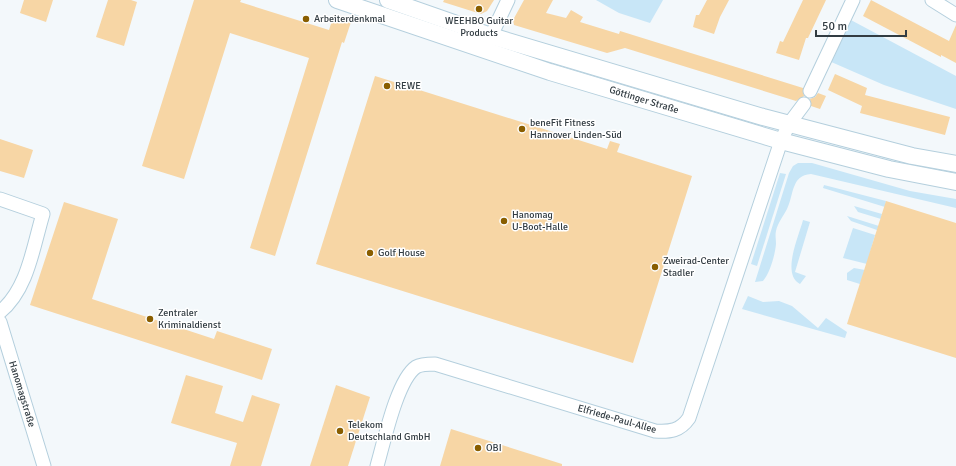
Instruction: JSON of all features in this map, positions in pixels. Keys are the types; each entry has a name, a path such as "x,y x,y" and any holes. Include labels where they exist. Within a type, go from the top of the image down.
{"main road":[{"name":"Göttinger Straße","path":"337,0 550,72 781,141 889,169 956,182"},
{"name":"Göttinger Straße","path":"388,0 491,36 789,124 912,156 956,164"}],"street":[{"path":"491,36 508,0"},
{"path":"810,90 853,0"},
{"path":"932,0 956,15"},
{"name":"Elfriede-Paul-Allee","path":"377,466 406,376 418,366 434,364 655,431 668,432 679,429 689,418 781,141 789,124 804,104"},
{"path":"0,199 43,214 23,282 10,304 0,312"},
{"name":"Hanomagstraße","path":"0,322 44,466"}],"shaded area":[{"path":"596,0 663,0 650,23 619,13"},
{"path":"849,19 956,76 956,109 884,85 829,61"},
{"path":"798,163 812,163 910,191 956,199 956,208 811,174 805,175 796,182 787,209 779,222 776,233 775,253 768,273 763,281 755,282 789,173 793,166"},
{"path":"780,173 786,174 757,266 751,264"},
{"path":"824,185 886,201 885,207 823,188"},
{"path":"854,206 882,214 881,219 858,212"},
{"path":"847,216 879,226 877,230 851,221"},
{"path":"803,220 810,222 795,272 806,276 800,284 795,279 792,272 792,264 795,245"},
{"path":"853,228 875,235 867,264 843,258"},
{"path":"854,268 865,270 860,284 847,280 847,273"},
{"path":"748,296 763,302 779,301 792,306 818,328 826,318 847,332 845,338 742,309"}],"building":[{"path":"24,0 53,0 46,22 20,13"},
{"path":"108,0 131,0 137,2 124,46 96,37"},
{"path":"194,0 241,0 240,2 329,30 334,14 352,19 344,43 342,42 275,256 250,248 309,58 230,33 184,179 142,166"},
{"path":"444,0 494,0 487,11 481,14 443,2"},
{"path":"524,0 553,0 546,13 566,18 571,10 583,17 580,22 619,34 620,31 803,88 804,96 796,101 625,48 607,53 514,25 513,20"},
{"path":"707,0 729,0 720,17 714,34 693,27 696,15 699,15"},
{"path":"803,0 826,0 808,38 806,38 799,60 776,53 780,41 783,42"},
{"path":"871,0 949,41 956,25 956,63 941,55 941,57 863,16"},
{"path":"835,74 867,88 865,95 950,117 945,135 860,113 862,106 828,90"},
{"name":"Hanomag U-Boot-Halle","path":"375,76 607,149 610,141 620,144 617,152 692,176 633,363 316,264"},
{"path":"818,93 826,96 820,109 811,106 810,99 815,97"},
{"path":"0,139 33,150 24,178 0,171"},
{"path":"886,201 956,223 956,358 847,324"},
{"path":"64,202 118,219 92,299 214,339 217,331 272,349 262,380 30,305"},
{"path":"186,375 223,386 215,413 243,422 252,395 280,404 261,466 230,466 237,443 171,423"},
{"name":"Telekom Deutschland GmbH","path":"336,385 370,397 348,466 310,466"},
{"name":"OBI","path":"451,429 562,464 562,466 440,466"}],"place":[{"name":"WEEHBO Guitar Products","path":"479,9"},
{"name":"Arbeiterdenkmal","path":"306,19"},
{"name":"REWE","path":"387,86"},
{"name":"beneFit Fitness Hannover Linden-Süd","path":"522,129"},
{"name":"Hanomag U-Boot-Halle","path":"504,221"},
{"name":"Golf House","path":"370,253"},
{"name":"Zweirad-Center Stadler","path":"655,267"},
{"name":"Zentraler Kriminaldienst","path":"150,319"},
{"name":"Telekom Deutschland GmbH","path":"340,431"},
{"name":"OBI","path":"478,448"}]}
